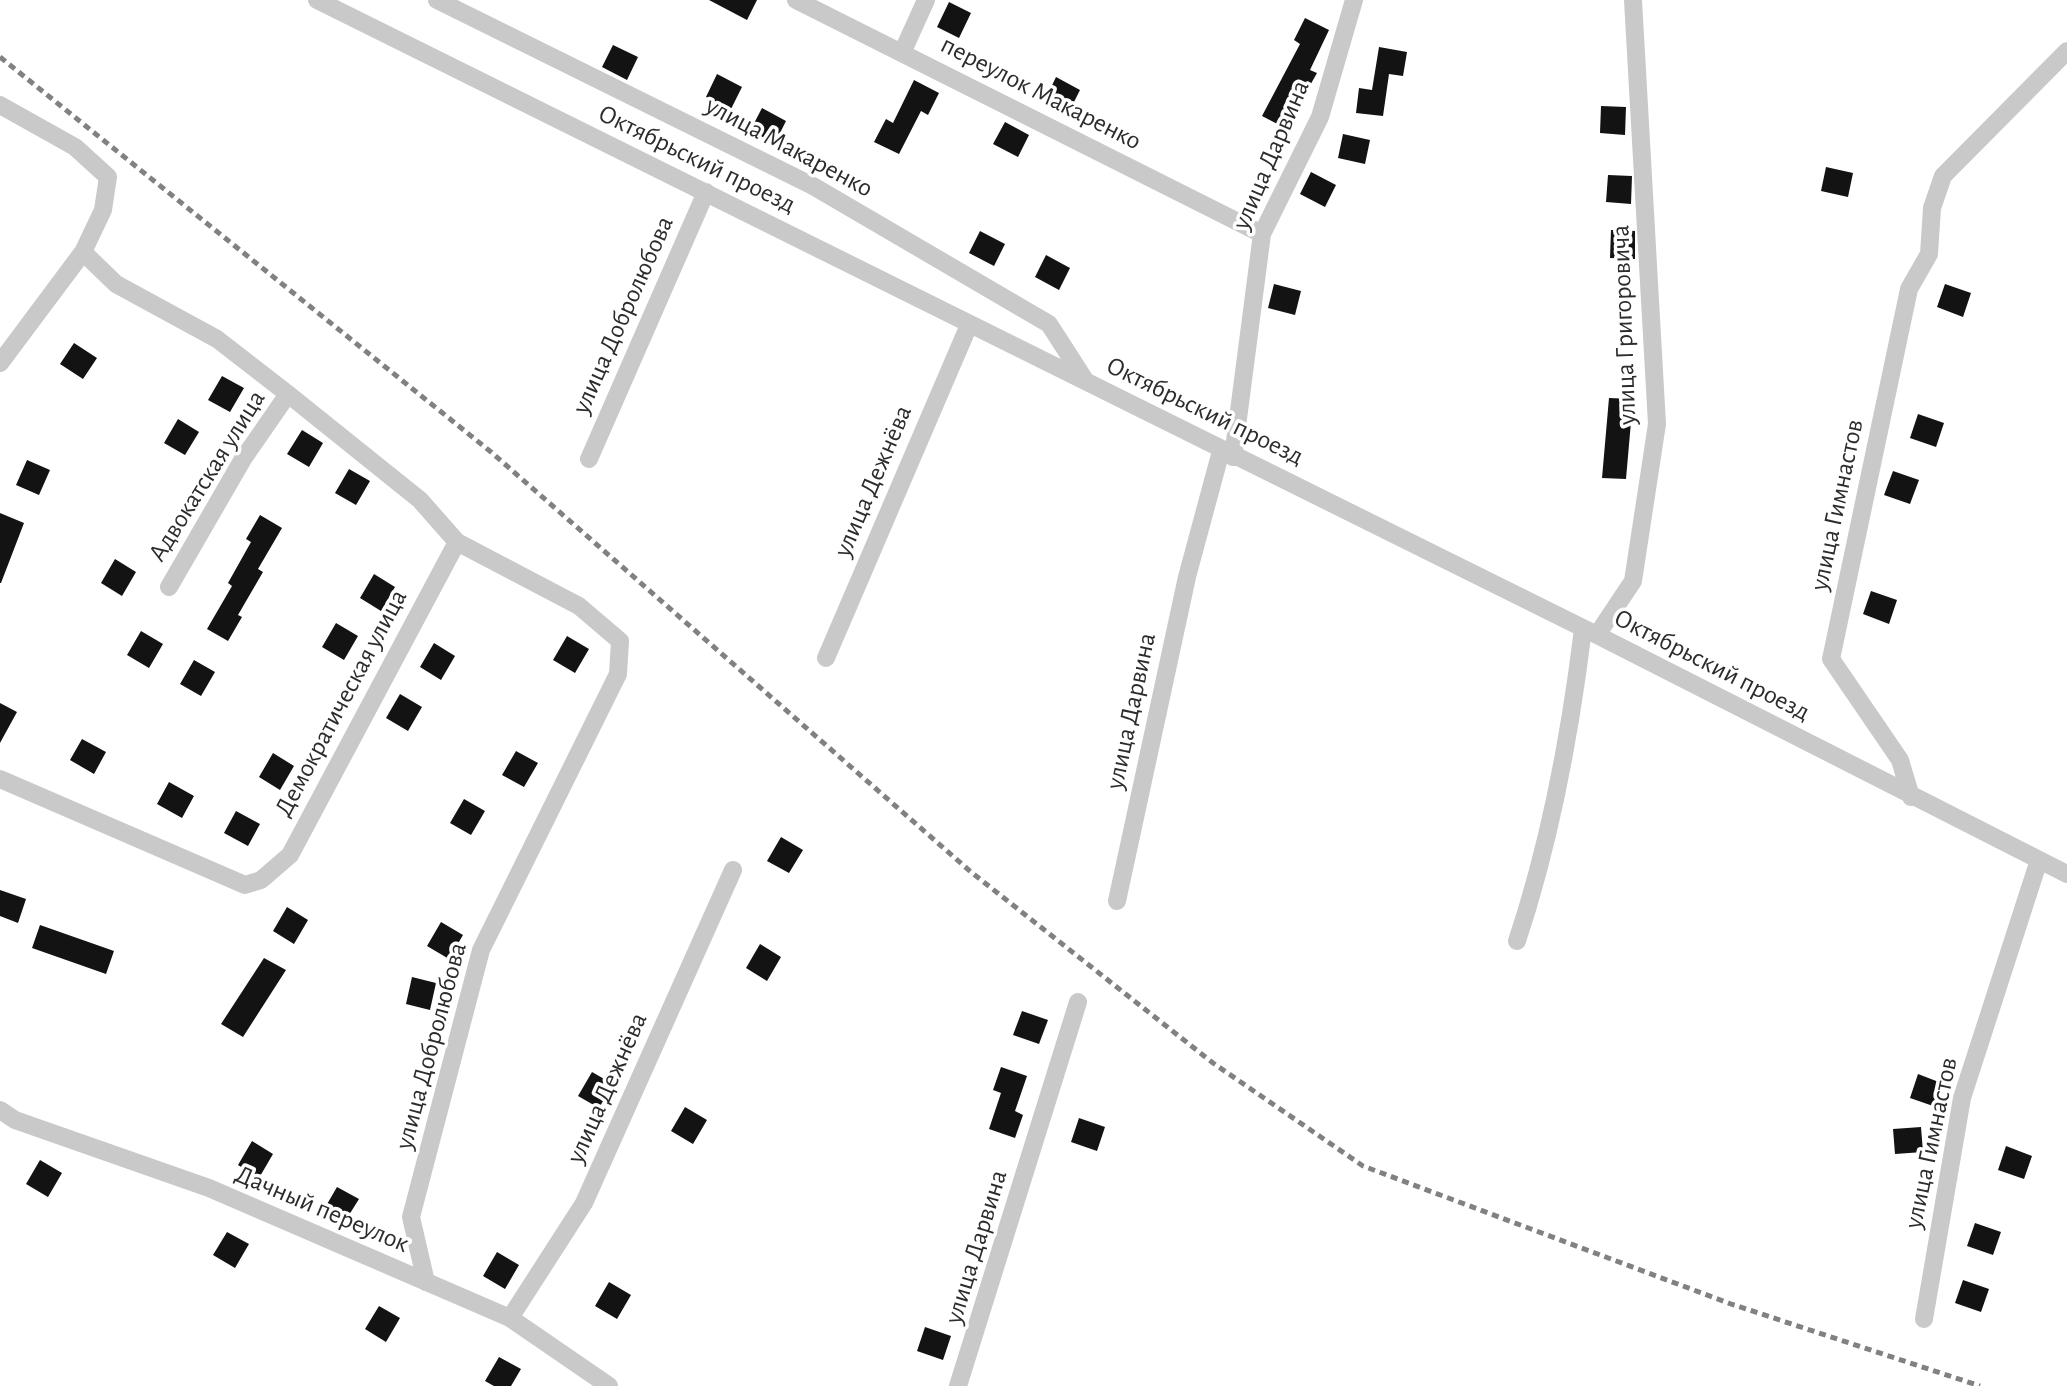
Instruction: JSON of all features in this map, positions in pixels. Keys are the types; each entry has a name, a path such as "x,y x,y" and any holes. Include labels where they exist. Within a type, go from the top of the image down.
{"street":[{"name":"Октябрьский проезд","path":"317,0 1590,632 2067,874"},
{"name":"улица Макаренко","path":"437,0 813,186 1049,324 1086,382"},
{"name":"переулок Макаренко","path":"796,0 1262,234"},
{"path":"902,53 926,0"},
{"name":"улица Дарвина","path":"1117,901 1187,578 1227,454 1262,234 1320,117 1354,0"},
{"name":"улица Григоровича","path":"1517,941 1555,813 1573,708 1590,632 1633,581 1657,424 1633,0"},
{"name":"улица Гимнастов","path":"1911,797 1899,760 1831,659 1909,289 1929,254 1932,208 1943,176 2067,51"},
{"path":"0,105 75,147 108,177 103,210 83,252 0,363"},
{"name":"улица Добролюбова","path":"589,459 706,192"},
{"path":"83,252 116,284 217,339 288,394 420,500 457,542"},
{"name":"улица Дежнёва","path":"826,658 969,325"},
{"name":"Адвокатская улица","path":"169,587 243,458 288,394"},
{"name":"улица Добролюбова","path":"426,1282 411,1217 481,950 618,674 620,641 579,606 457,542"},
{"name":"Демократическая улица","path":"0,779 245,884 261,880 289,855 457,542"},
{"name":"улица Гимнастов","path":"1924,1319 1962,1098 2039,860"},
{"name":"улица Дежнёва","path":"510,1318 584,1203 733,870"},
{"name":"улица Дарвина","path":"958,1386 1078,1002"},
{"name":"Дачный переулок","path":"0,1110 15,1120 209,1188 510,1318 609,1386"}],"building":[{"path":"709,0 757,0 747,20"},
{"path":"949,2 971,13 959,38 937,27"},
{"path":"1305,18 1329,30 1310,70 1317,73 1299,105 1294,104 1287,129 1262,116 1300,44 1294,40"},
{"path":"613,45 638,57 627,80 602,67"},
{"path":"1379,47 1407,52 1403,76 1389,74 1383,116 1356,113 1359,88 1372,90"},
{"path":"717,74 742,87 731,109 706,97"},
{"path":"1056,77 1080,90 1069,112 1045,100"},
{"path":"914,80 939,93 928,115 921,111 899,154 874,142 886,119 893,123"},
{"path":"1601,106 1626,107 1625,135 1600,133"},
{"path":"762,108 786,121 775,143 750,131"},
{"path":"1005,122 1029,135 1018,157 993,144"},
{"path":"1343,134 1370,140 1365,164 1338,158"},
{"path":"1826,167 1853,173 1848,197 1821,191"},
{"path":"1311,172 1336,185 1325,207 1300,194"},
{"path":"1608,175 1632,176 1631,204 1606,202"},
{"path":"1611,230 1635,231 1635,259 1610,258"},
{"path":"980,231 1005,244 994,266 969,253"},
{"path":"1046,255 1070,268 1059,290 1035,277"},
{"path":"1274,284 1301,291 1295,315 1268,308"},
{"path":"1945,284 1971,293 1963,317 1937,307"},
{"path":"74,343 97,358 83,379 60,364"},
{"path":"222,376 244,388 230,412 208,400"},
{"path":"1609,398 1633,399 1626,479 1602,478"},
{"path":"1918,414 1944,423 1936,447 1910,438"},
{"path":"178,419 199,432 185,455 164,443"},
{"path":"302,430 323,443 309,467 287,454"},
{"path":"27,460 50,470 39,495 16,485"},
{"path":"349,469 370,481 356,505 335,493"},
{"path":"1893,471 1919,480 1910,504 1884,495"},
{"path":"0,513 24,523 1,583 0,583"},
{"path":"260,515 282,528 258,569 263,572 238,615 242,617 228,641 207,629 232,586 228,583 251,542 246,539"},
{"path":"115,559 136,572 122,596 101,583"},
{"path":"374,574 395,587 381,611 360,598"},
{"path":"1871,591 1897,600 1889,624 1863,614"},
{"path":"336,623 358,636 344,660 322,647"},
{"path":"141,631 163,644 149,668 127,655"},
{"path":"567,636 589,649 575,673 553,660"},
{"path":"434,643 455,656 441,680 420,667"},
{"path":"194,660 215,672 201,696 180,684"},
{"path":"400,694 422,707 408,731 386,718"},
{"path":"0,703 17,712 0,743"},
{"path":"82,739 106,752 94,774 70,760"},
{"path":"516,751 538,763 524,787 502,775"},
{"path":"273,753 294,766 280,790 259,777"},
{"path":"169,782 194,796 182,818 157,804"},
{"path":"464,799 485,811 471,835 450,823"},
{"path":"236,811 260,824 248,846 224,833"},
{"path":"781,837 803,850 789,873 767,861"},
{"path":"0,890 26,899 18,923 0,916"},
{"path":"287,907 308,920 294,944 273,931"},
{"path":"441,922 463,935 449,959 427,946"},
{"path":"40,925 114,951 106,974 32,948"},
{"path":"760,944 781,957 767,981 746,968"},
{"path":"264,958 286,970 243,1037 221,1024"},
{"path":"412,977 436,983 430,1010 406,1004"},
{"path":"1022,1011 1048,1020 1039,1044 1013,1035"},
{"path":"1001,1067 1027,1076 1015,1111 1023,1115 1015,1138 989,1129 1001,1093 993,1090"},
{"path":"592,1072 613,1084 599,1108 578,1096"},
{"path":"1918,1074 1944,1084 1936,1107 1910,1098"},
{"path":"685,1107 707,1120 693,1144 671,1131"},
{"path":"1079,1118 1105,1127 1097,1151 1071,1142"},
{"path":"1921,1127 1923,1152 1895,1154 1893,1129"},
{"path":"252,1141 273,1154 259,1178 238,1165"},
{"path":"2006,1146 2032,1156 2024,1179 1998,1170"},
{"path":"40,1160 62,1173 48,1197 26,1184"},
{"path":"337,1187 359,1199 344,1223 323,1211"},
{"path":"1975,1223 2001,1232 1993,1255 1967,1246"},
{"path":"227,1232 249,1244 235,1268 213,1255"},
{"path":"497,1252 519,1265 505,1289 483,1276"},
{"path":"1963,1280 1989,1289 1981,1312 1955,1303"},
{"path":"609,1282 631,1295 617,1319 595,1306"},
{"path":"379,1306 400,1318 386,1342 365,1329"},
{"path":"925,1327 951,1336 943,1360 917,1351"},
{"path":"499,1357 521,1369 511,1386 494,1386 485,1381"}],"railway":[{"path":"0,57 491,452 971,872 1213,1063 1363,1166 1731,1304 1980,1386"}]}
